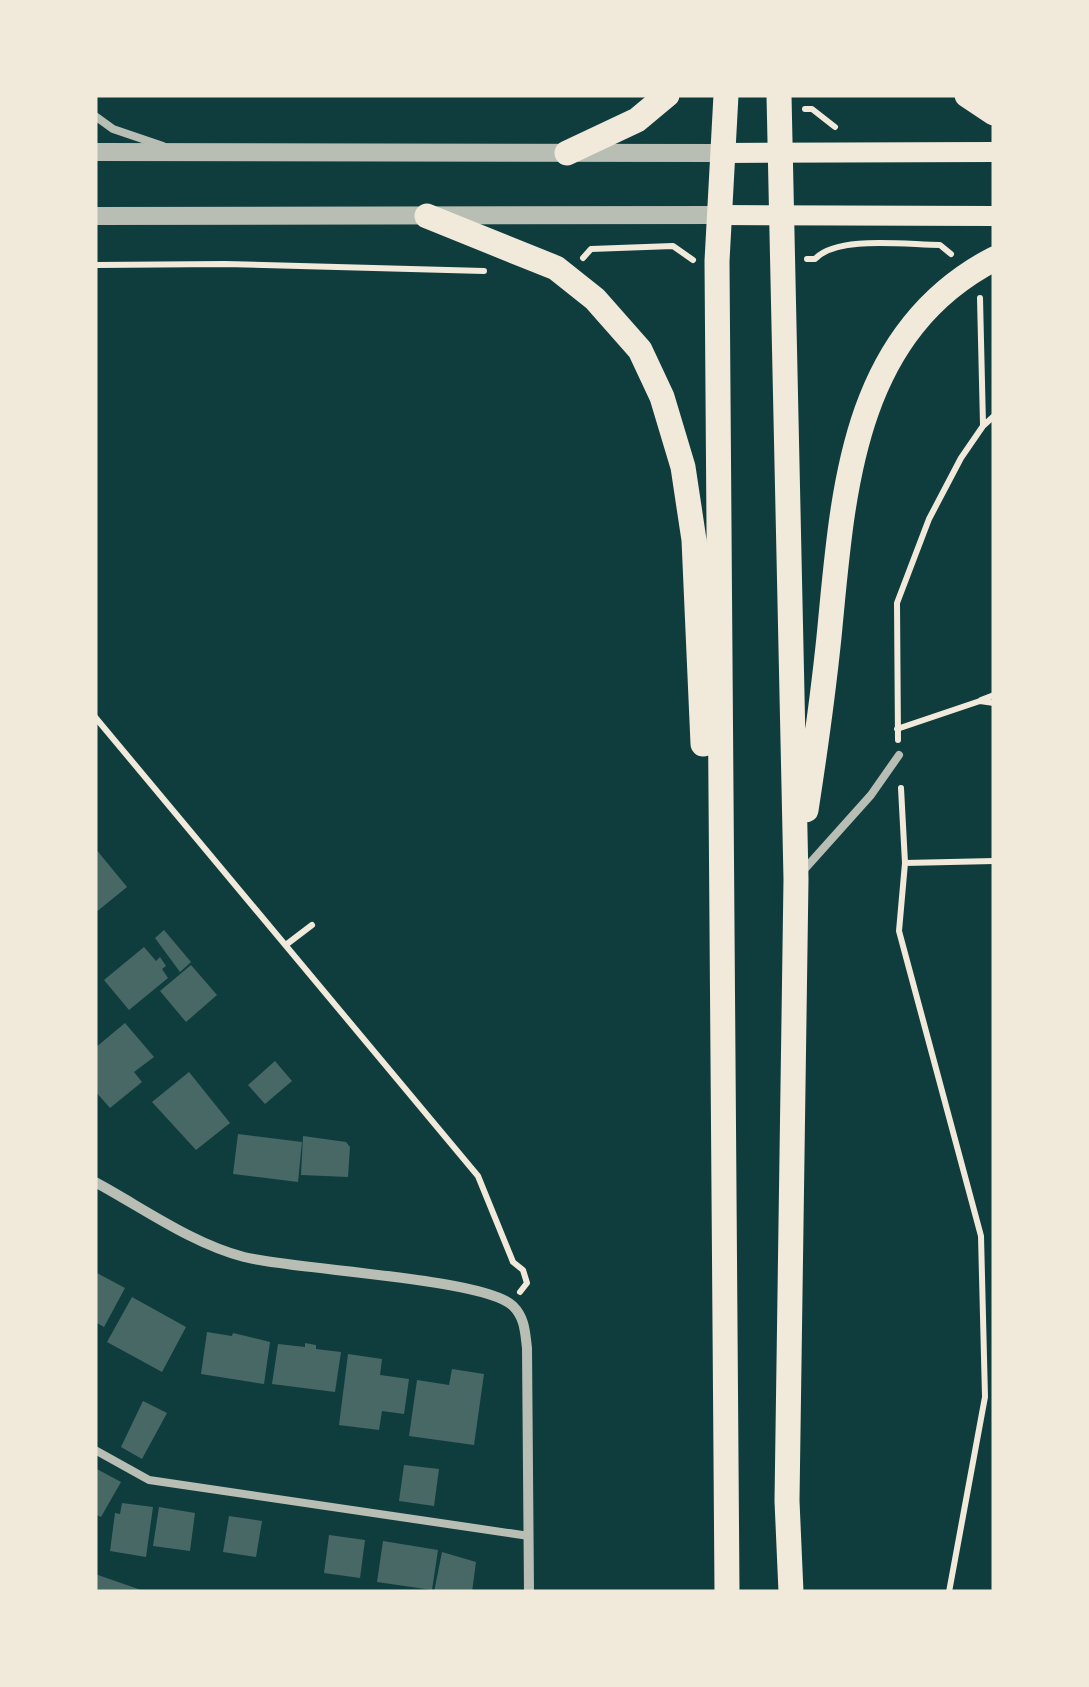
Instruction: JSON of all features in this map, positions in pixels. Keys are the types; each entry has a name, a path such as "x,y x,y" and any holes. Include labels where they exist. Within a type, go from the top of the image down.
{"main road":[{"path":"566,153 637,120 666,95"},
{"path":"726,95 720,215 719,820 727,1592"},
{"path":"779,95 796,879 787,1501 791,1592"},
{"path":"967,95 994,113"},
{"path":"724,153 994,152"},
{"path":"720,215 994,216"},
{"path":"427,216 556,268 596,299 640,350 662,397 682,468 694,540 703,759 719,820"},
{"path":"796,879 823,696 842,504 853,450 893,352 919,316 968,273 994,259"}],"street":[{"path":"95,152 724,153"},
{"path":"95,216 720,215"},
{"path":"95,1182 207,1245 247,1258 473,1290 510,1302 522,1318 527,1348 529,1592"}],"lane":[{"path":"95,116 112,128 181,152"},
{"path":"796,879 871,795 899,754"},
{"path":"95,1450 149,1480 528,1536"}],"path":[{"path":"804,109 812,109 835,127"},
{"path":"806,260 814,260 838,245 940,245 954,257"},
{"path":"578,262 591,250 673,246 695,261"},
{"path":"95,265 225,264 496,272"},
{"path":"979,288 984,356 982,426"},
{"path":"950,1592 984,1396 981,1236 900,931 905,863 897,729 897,603 929,519 960,458 982,426 994,416"},
{"path":"897,729 994,695"},
{"path":"980,701 994,704"},
{"path":"95,717 478,1176 513,1262 523,1270 525,1286"},
{"path":"905,863 994,861"},
{"path":"287,944 312,924"}],"building":[{"path":"95,848 127,887 95,913"},
{"path":"164,930 191,962 180,972 155,938"},
{"path":"144,947 156,961 160,957 168,978 129,1010 104,980"},
{"path":"191,965 217,995 186,1022 160,991"},
{"path":"125,1023 154,1057 134,1072 142,1082 110,1108 95,1091 95,1048"},
{"path":"275,1061 292,1081 265,1104 248,1085"},
{"path":"189,1072 230,1123 196,1150 152,1102"},
{"path":"238,1134 302,1142 298,1182 233,1174"},
{"path":"303,1136 346,1142 350,1147 348,1177 301,1175"},
{"path":"97,1273 125,1288 104,1327 95,1322"},
{"path":"132,1297 186,1327 162,1372 107,1342"},
{"path":"207,1332 232,1336 233,1333 270,1342 264,1384 201,1374"},
{"path":"305,1343 316,1345 316,1349 341,1352 335,1392 272,1384 278,1344 305,1347"},
{"path":"348,1354 382,1359 380,1375 409,1379 404,1414 382,1411 379,1430 339,1425"},
{"path":"452,1369 484,1374 474,1445 409,1436 417,1380 449,1385"},
{"path":"143,1401 167,1413 142,1459 121,1447"},
{"path":"404,1465 439,1469 434,1506 399,1501"},
{"path":"95,1468 121,1482 101,1517 95,1514"},
{"path":"122,1503 153,1507 146,1557 110,1551 115,1513 120,1514"},
{"path":"159,1507 195,1513 190,1551 153,1546"},
{"path":"229,1516 262,1521 256,1557 223,1552"},
{"path":"329,1535 365,1540 360,1578 324,1573"},
{"path":"383,1541 438,1550 432,1590 377,1582"},
{"path":"442,1552 476,1562 472,1592 434,1592"},
{"path":"95,1574 144,1591 95,1592"}]}
